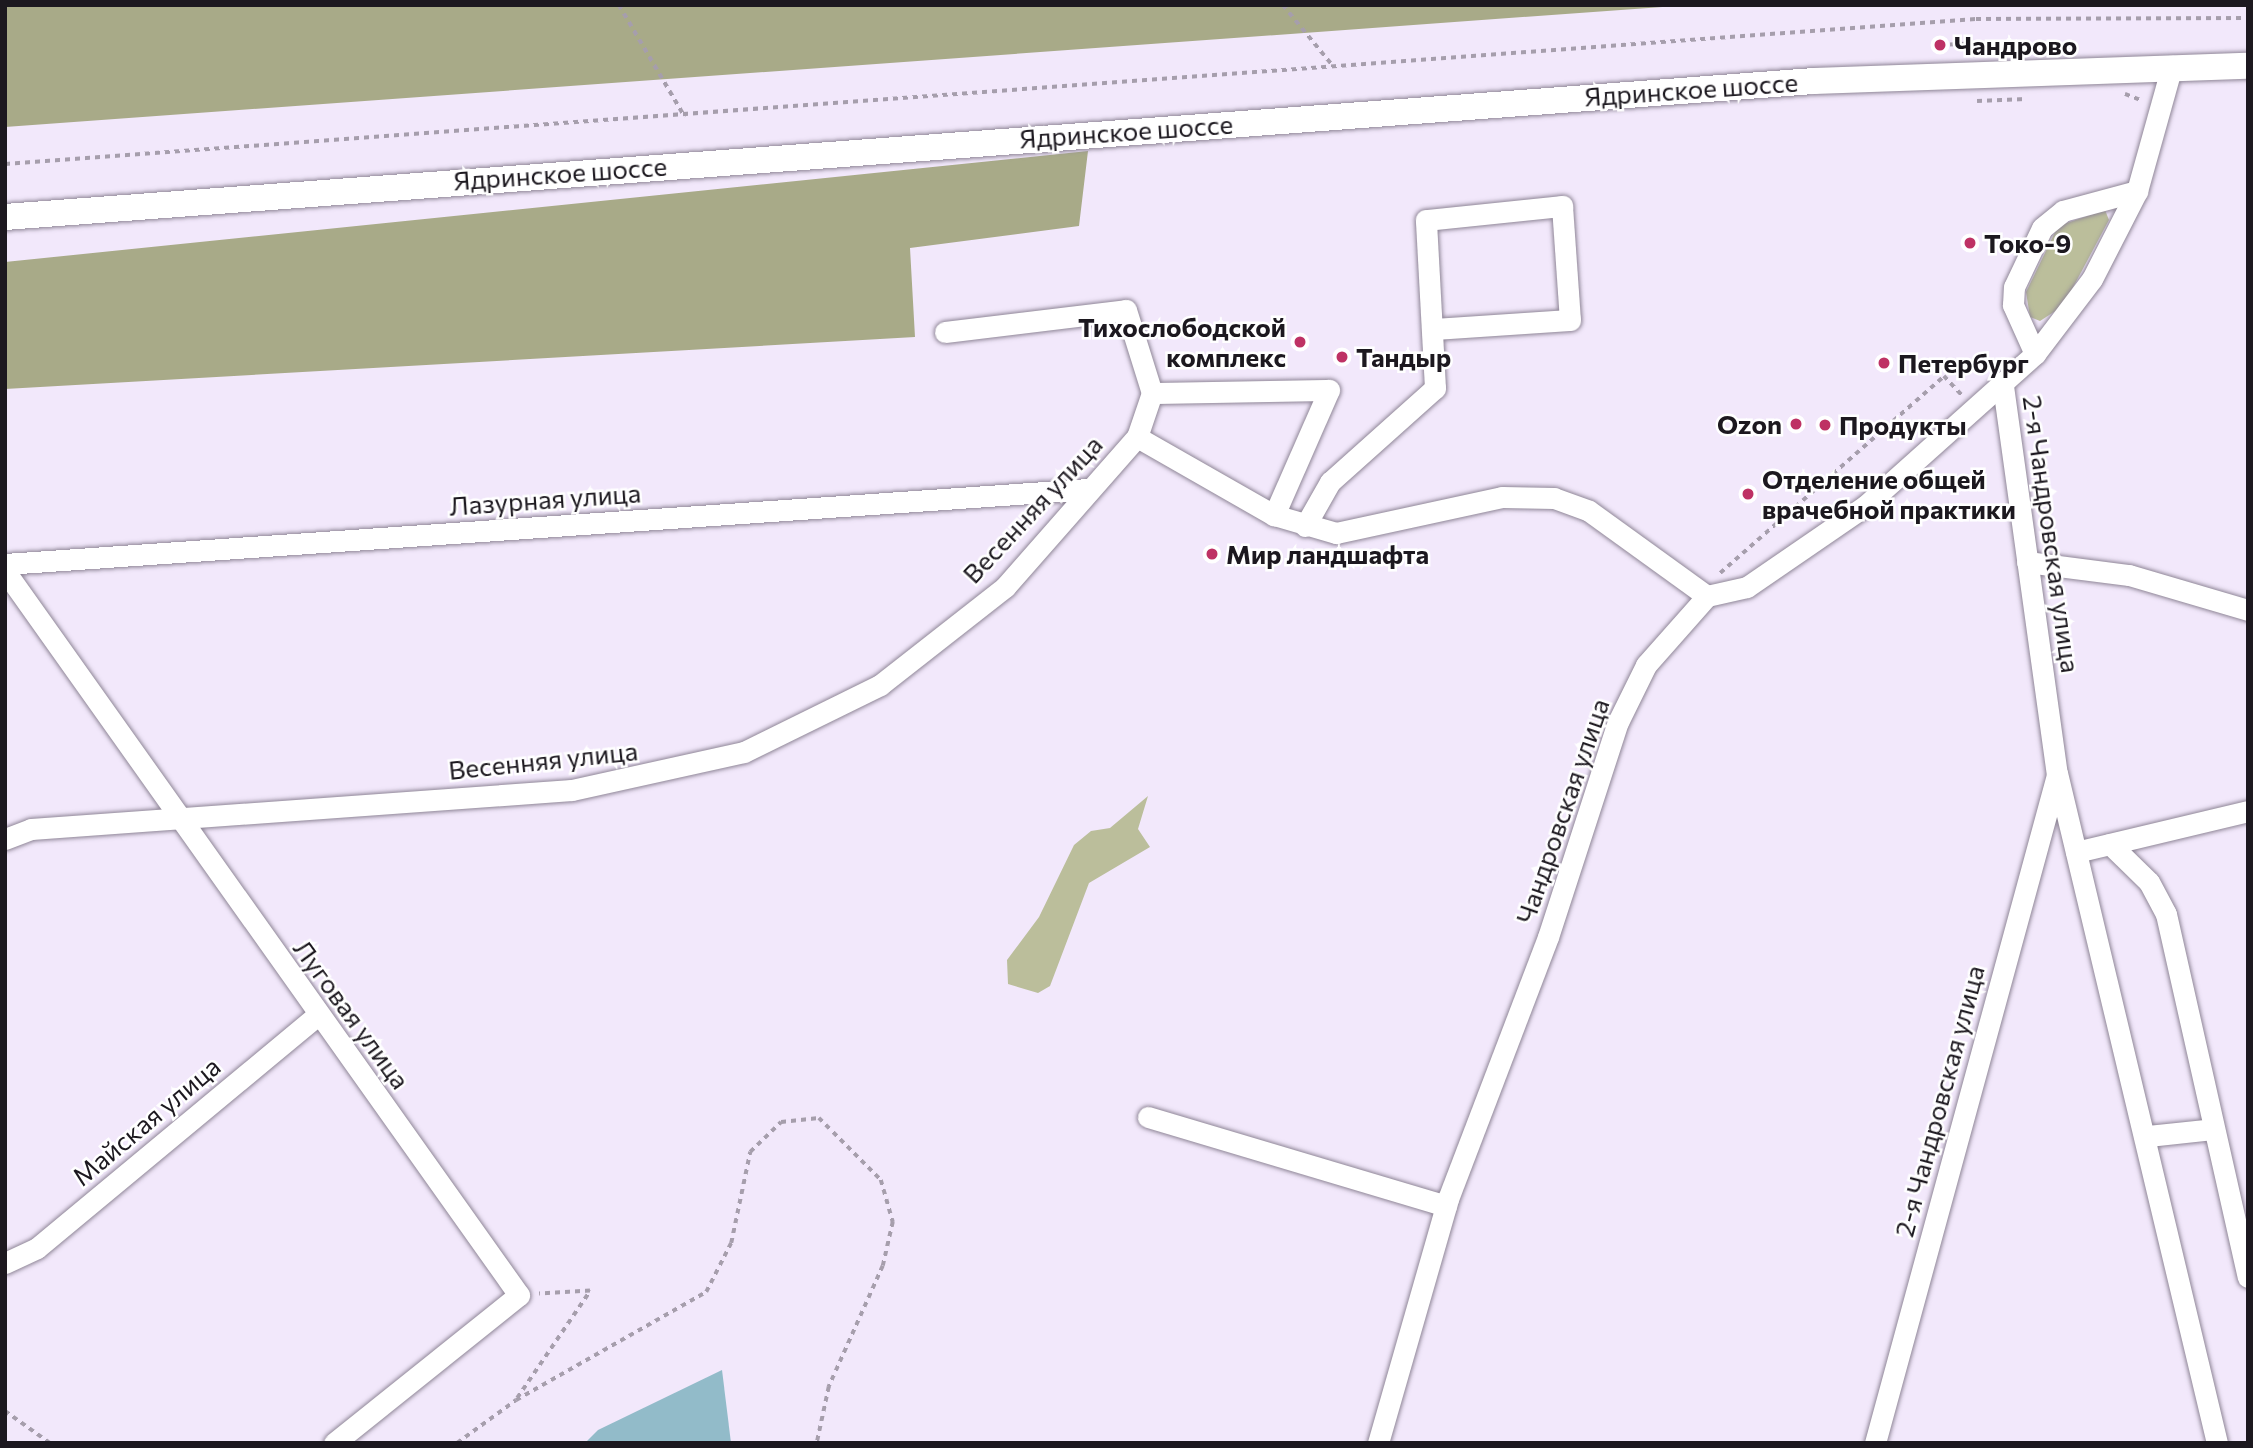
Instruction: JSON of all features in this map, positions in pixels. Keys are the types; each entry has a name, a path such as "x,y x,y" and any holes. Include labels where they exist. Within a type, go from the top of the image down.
{"main road":[{"name":"Ядринское шоссе","path":"5,217 1799,82 2172,66 2248,66"}],"street":[{"path":"945,332 1126,310 1152,393 1137,437 1274,515 1305,526 1366,531 1531,493 1589,511 1707,596 1747,587 1865,506 2003,386 2035,354 2086,288 2137,191 2164,111 2172,66"},
{"path":"2035,354 2013,305 2014,287 2042,228 2063,211 2137,191"},
{"path":"1305,526 1330,482 1435,388 1426,220 1562,206 1570,320 1433,329"},
{"name":"2-я Чандровская улица","path":"2003,386 2057,773 2148,1136 2217,1443"},
{"path":"1152,393 1329,390 1274,515"},
{"name":"Весенняя улица","path":"5,839 32,829 572,790 744,752 880,685 1005,587 1137,437"},
{"name":"Лазурная улица","path":"5,564 1089,489"},
{"path":"2026,562 2129,575 2248,610"},
{"name":"Луговая улица","path":"5,571 175,817 519,1295"},
{"name":"Чандровская улица","path":"1378,1443 1446,1206 1548,937 1618,722 1646,665 1707,596"},
{"name":"2-я Чандровская улица","path":"1875,1443 2057,773"},
{"path":"2076,852 2248,811"},
{"path":"2109,844 2149,882 2166,914 2248,1277"},
{"name":"Майская улица","path":"5,1263 37,1248 318,1015"},
{"path":"1148,1117 1446,1206"},
{"path":"2148,1136 2213,1129"},
{"path":"334,1443 519,1295"}],"path":[{"path":"619,5 685,117"},
{"path":"1283,5 1334,67"},
{"path":"5,164 685,117 1976,19 2248,18"},
{"path":"1940,45 1974,43"},
{"path":"2114,95 2164,111"},
{"path":"1977,101 2032,98"},
{"path":"1707,596 1716,576 1944,376 1976,410"},
{"path":"457,1443 516,1400 706,1292 731,1243 750,1152 781,1122 819,1118 881,1180 893,1222 883,1266 829,1387 817,1443"},
{"path":"516,1400 590,1290 519,1295"},
{"path":"5,1411 50,1437 48,1443"}],"green space":[{"path":"5,5 1690,5 5,127"},
{"path":"1088,151 1079,226 910,248 915,337 5,389 5,262"},
{"path":"2105,210 2109,220 2063,306 2040,321 2030,317 2026,292 2058,226"},
{"path":"1148,796 1138,829 1150,847 1089,883 1050,986 1038,993 1008,984 1007,960 1039,917 1074,845 1091,831 1110,828"}],"water":[{"path":"722,1370 731,1443 585,1443 598,1430"}],"place":[{"name":"Чандрово","path":"1940,45"},
{"name":"Токо-9","path":"1970,243"},
{"name":"Тихослободской комплекс","path":"1300,342"},
{"name":"Тандыр","path":"1342,357"},
{"name":"Петербург","path":"1884,363"},
{"name":"Ozon","path":"1796,424"},
{"name":"Продукты","path":"1825,425"},
{"name":"Отделение общей врачебной практики","path":"1748,494"},
{"name":"Мир ландшафта","path":"1212,554"}]}
